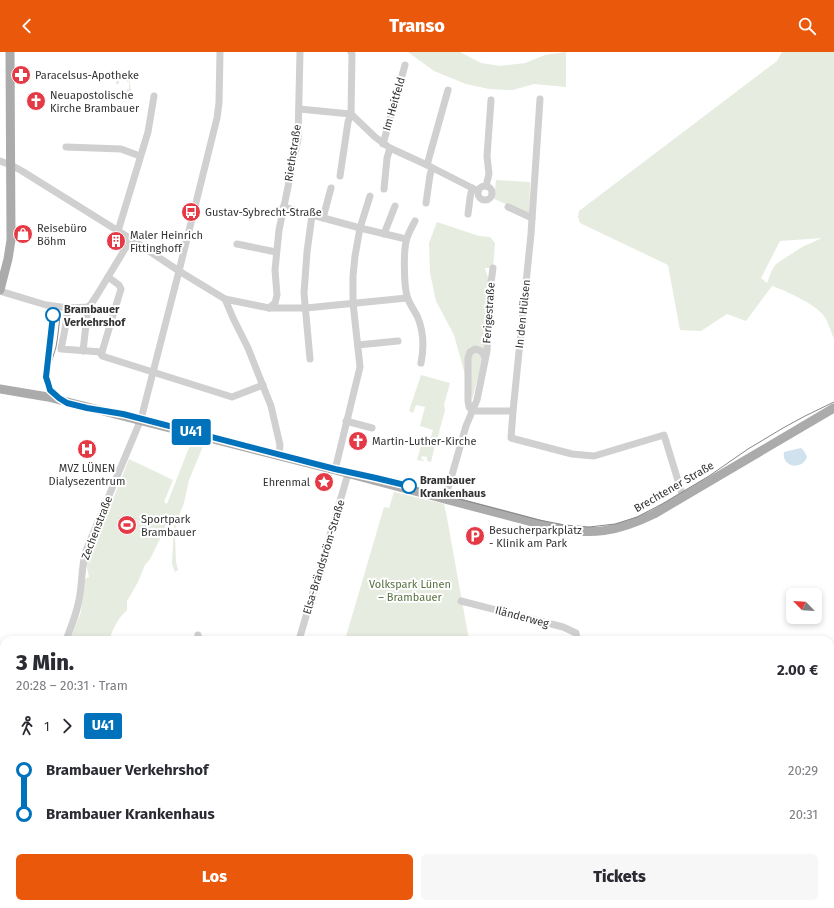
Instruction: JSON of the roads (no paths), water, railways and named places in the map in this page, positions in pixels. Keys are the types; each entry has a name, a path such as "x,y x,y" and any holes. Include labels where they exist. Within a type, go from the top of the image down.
{"main road":[{"path":"0,290 10,249 10,52"},
{"name":"Brechtener Straße","path":"0,389 48,397 140,420 551,527 572,531 591,532 616,529 632,524 654,514 834,408"}],"street":[{"name":"Zechenstraße","path":"67,636 78,607 85,553 140,420 153,372 217,118 219,103 220,52"},
{"name":"Riethstraße","path":"269,308 275,304 277,295 275,270 276,252 283,207 298,139 300,52"},
{"path":"340,176 348,122 351,114 353,53"},
{"name":"Im Heitfeld","path":"383,144 405,65"},
{"path":"426,203 430,166 448,90"},
{"path":"118,231 148,132 154,96"},
{"name":"In den Hülsen","path":"540,99 531,242 511,438 572,454 594,456 664,435 683,497"},
{"name":"Im Heitfeld","path":"351,114 383,144 430,166 475,190 480,198 484,200 489,199 492,192 490,188 486,186 489,174 487,156 491,100"},
{"path":"299,109 351,114"},
{"path":"66,147 121,149 140,156"},
{"name":"Im Heitfeld","path":"384,190 387,158 390,148"},
{"path":"0,161 11,165 225,299 269,308 306,308 407,298"},
{"path":"468,214 475,190 486,186"},
{"path":"323,218 331,188"},
{"path":"335,470 360,366 353,303 355,256 360,228 370,196"},
{"path":"384,234 395,206"},
{"path":"508,206 532,218"},
{"path":"283,207 406,239"},
{"path":"310,359 304,293 312,215"},
{"path":"415,221 406,239 404,262 405,288 407,298 418,319 424,339 421,363"},
{"path":"83,351 88,307 131,239"},
{"path":"237,244 276,252"},
{"name":"Ferigestraße","path":"445,499 466,426 477,400 486,358 490,290 493,268"},
{"path":"102,354 121,289 119,285 108,277"},
{"path":"0,290 46,305 68,308 88,307"},
{"path":"225,299 248,348 271,406 280,444 279,456"},
{"path":"68,308 61,349 102,354 232,397 263,386"},
{"path":"358,345 398,341"},
{"name":"Ferigestraße","path":"472,411 469,407 468,387 468,364 470,352 475,349 480,350 486,358"},
{"path":"472,411 513,411"},
{"path":"346,422 372,428"},
{"name":"Elsa-Brändström-Straße","path":"300,636 348,474"},
{"name":"Iländerweg","path":"461,601 562,627 576,633 576,636"}],"water":[{"path":"801,448 807,457 804,461 797,466 789,464 784,457 784,452"}],"tram line":[{"path":"48,359 53,315"},
{"name":"U41","path":"53,315 46,377 49,387 53,393 63,401 87,408 123,414 335,469 409,486"},
{"path":"60,315 56,347 48,376 51,389 55,395 65,402 92,409"},
{"path":"88,408 123,415 335,469 383,479 539,520 565,525 589,527 615,524 637,517 709,476 748,449 783,428 834,402"}],"place":[{"name":"Paracelsus-Apotheke","path":"21,75"},
{"name":"Neuapostolische Kirche Brambauer","path":"36,101"},
{"name":"Gustav-Sybrecht-Straße","path":"191,212"},
{"name":"Reisebüro Böhm","path":"23,234"},
{"name":"Maler Heinrich Fittinghoff","path":"116,241"},
{"name":"Brambauer Verkehrshof","path":"53,315"},
{"name":"Martin-Luther-Kirche","path":"358,441"},
{"name":"MVZ LÜNEN Dialysezentrum","path":"87,449"},
{"name":"Ehrenmal","path":"324,482"},
{"name":"Brambauer Krankenhaus","path":"409,486"},
{"name":"Sportpark Brambauer","path":"127,525"},
{"name":"Besucherparkplatz - Klinik am Park","path":"475,536"}],"park label":[{"name":"Volkspark Lünen – Brambauer","path":"410,590"}]}
